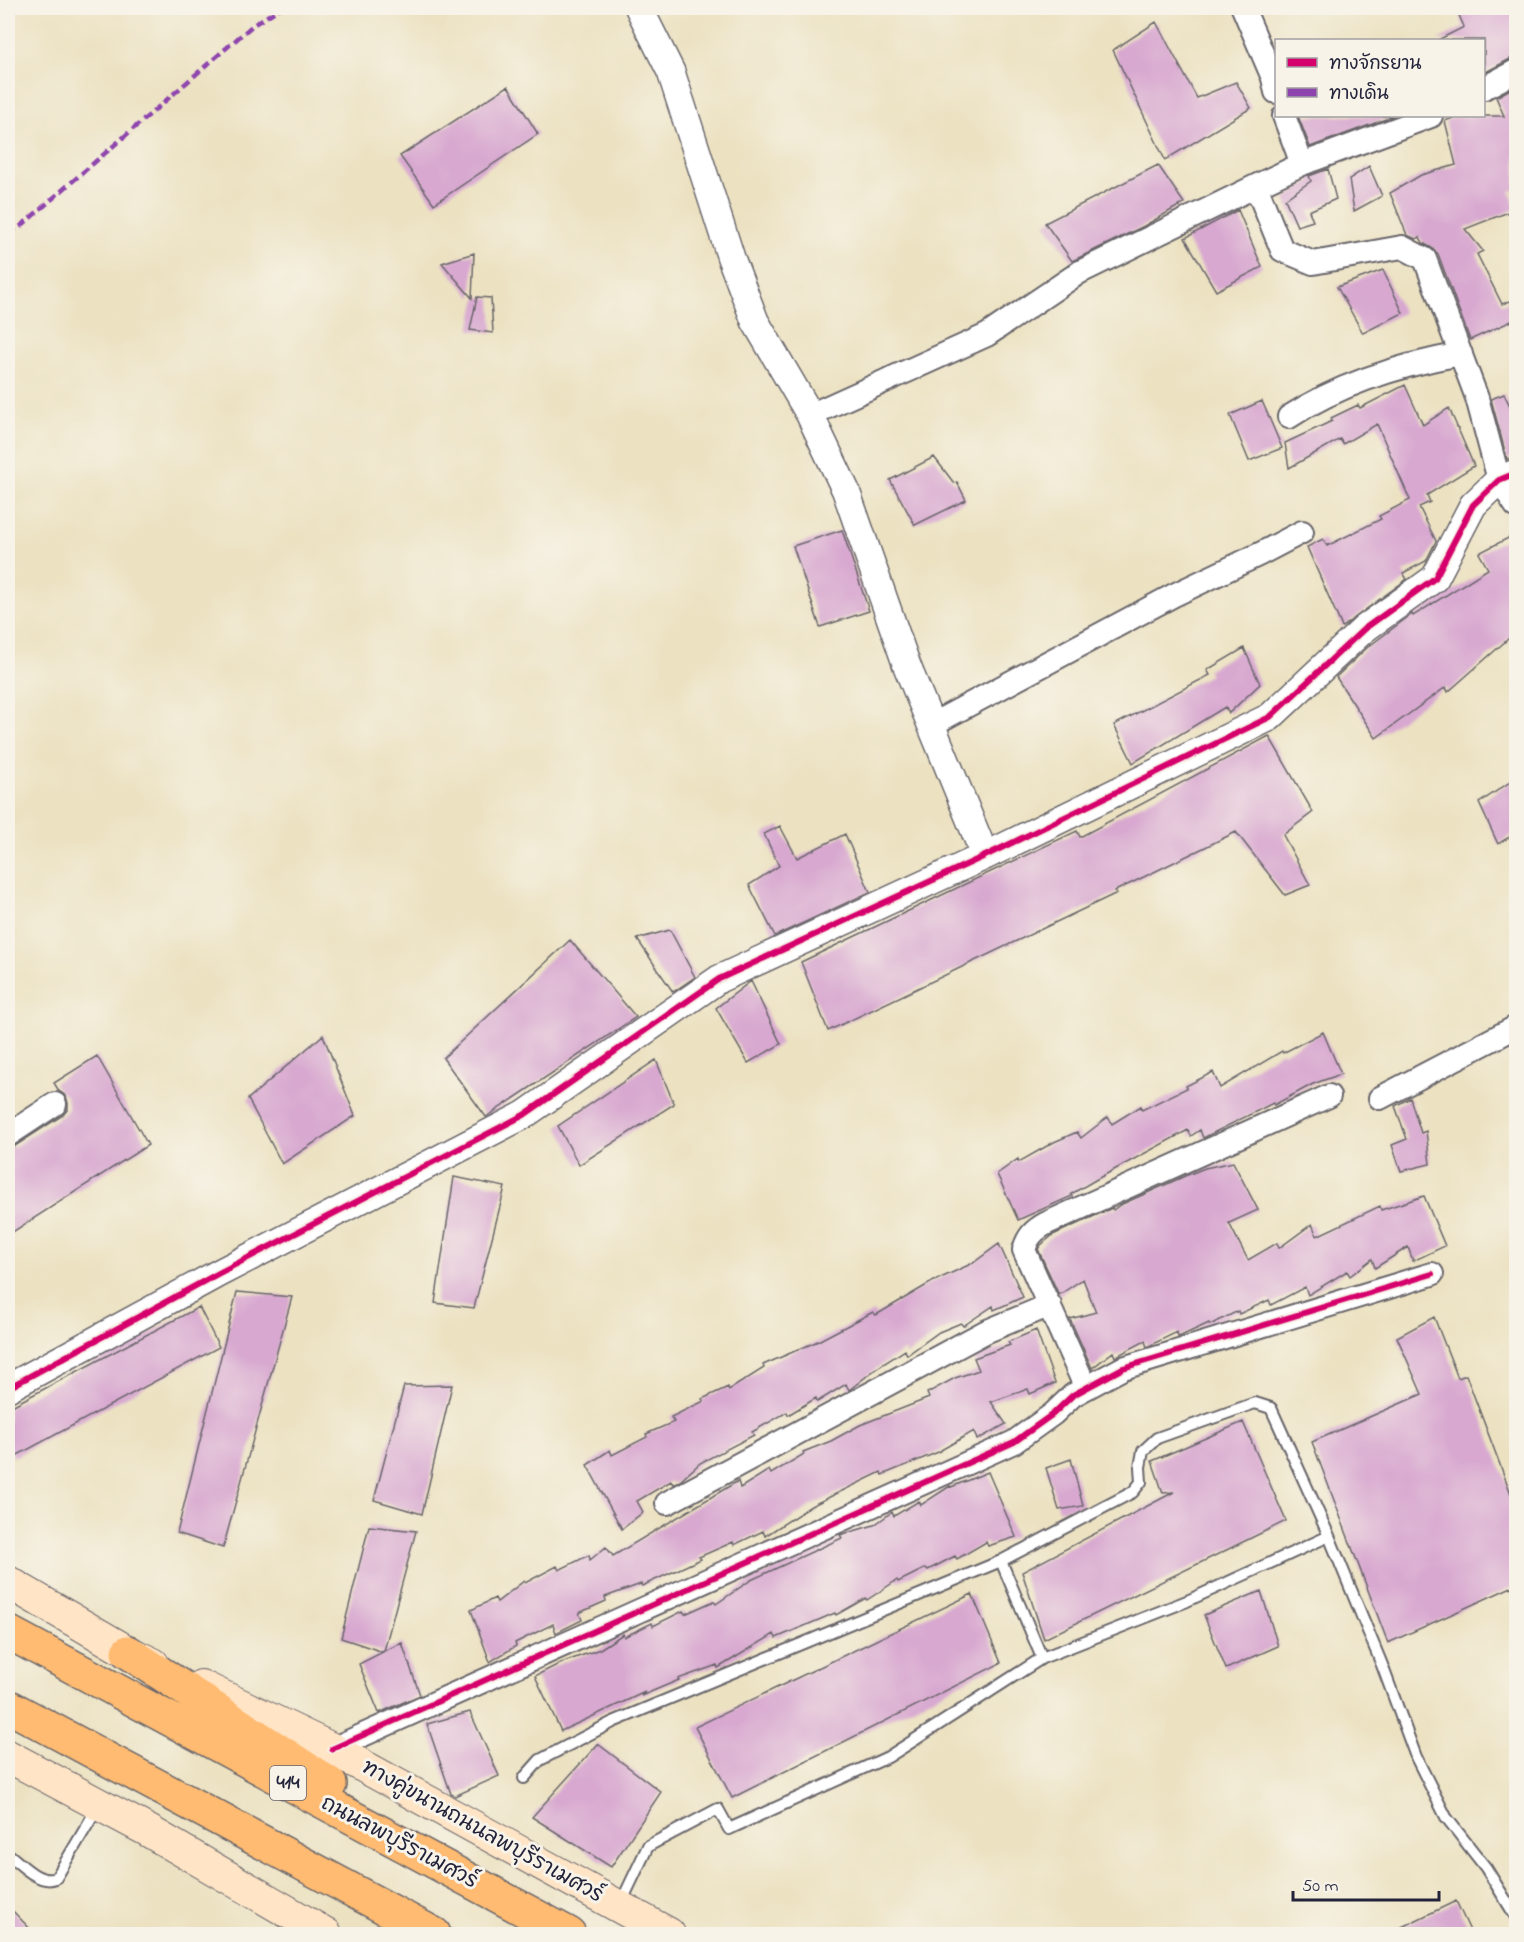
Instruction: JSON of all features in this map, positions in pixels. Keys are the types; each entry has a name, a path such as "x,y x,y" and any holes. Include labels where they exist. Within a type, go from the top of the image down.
{"main road":[{"name":"ทางคู่ขนานถนนลพบุรีราเมศวร์","path":"8,1582 128,1652 332,1749 669,1935"},
{"name":"ถนนลพบุรีราเมศวร์","path":"8,1632 569,1935"},
{"path":"128,1652 525,1911"},
{"path":"8,1706 434,1935"},
{"path":"8,1756 147,1830 326,1935"}],"street":[{"path":"1243,8 1275,85"},
{"path":"644,9 671,72 731,258 755,321 810,415 846,491 907,666 985,856"},
{"path":"1485,87 1516,71"},
{"path":"1284,117 1302,164"},
{"path":"810,415 987,335 1080,272 1256,186 1302,164 1428,117"},
{"path":"1256,186 1282,250 1313,263 1402,247 1425,259 1508,477 1516,506"},
{"path":"1288,417 1312,402 1366,378 1417,362 1461,354"},
{"path":"8,1388 230,1268 524,1116 719,980 985,856 1270,717 1364,629 1436,579 1473,505 1508,477"},
{"path":"931,725 1174,595 1302,532"},
{"path":"1380,1098 1516,1027"},
{"path":"1086,1388 1024,1250 1026,1241 1033,1231 1329,1096"},
{"path":"8,1135 56,1104"},
{"path":"332,1749 1014,1442 1053,1414 1073,1395 1123,1368 1432,1274"},
{"path":"667,1503 985,1332 1050,1305"}],"lane":[{"path":"524,1778 540,1760 613,1722 1001,1561 1133,1492 1141,1482 1140,1467 1143,1451 1157,1438 1255,1403 1270,1408 1329,1536 1382,1665 1416,1757 1446,1817 1486,1869 1516,1917"},
{"path":"619,1908 648,1846 718,1809 729,1829 888,1757 1042,1658 1187,1601 1329,1536"},
{"path":"1001,1561 1042,1658"},
{"path":"8,1854 40,1879 49,1881 56,1878 99,1805"}],"building":[{"path":"1456,8 1516,8 1516,58 1485,72 1485,39 1440,39 1464,27"},
{"path":"1156,22 1197,98 1236,82 1251,108 1165,160 1113,50"},
{"path":"508,86 538,134 434,204 400,156"},
{"path":"1516,86 1516,190 1510,191 1516,209 1465,229 1483,251 1477,254 1502,304 1516,299 1516,319 1470,340 1438,254 1423,243 1420,237 1416,239 1407,235 1390,193 1421,175 1456,165 1445,121 1455,117 1504,116 1496,97"},
{"path":"1298,117 1391,117 1310,147"},
{"path":"1158,165 1184,203 1144,226 1072,261 1045,223"},
{"path":"1369,166 1382,196 1354,211 1349,179"},
{"path":"1328,169 1336,199 1309,211 1313,221 1297,226 1285,199 1311,181 1309,176"},
{"path":"1238,210 1262,267 1216,291 1185,238"},
{"path":"474,253 472,298 442,263"},
{"path":"1383,270 1403,313 1363,333 1337,287"},
{"path":"477,297 491,298 493,333 470,330"},
{"path":"1405,385 1423,425 1449,408 1474,466 1427,495 1430,502 1419,507 1436,541 1426,561 1403,573 1407,579 1342,627 1307,547 1323,539 1327,546 1381,519 1379,516 1410,500 1377,424 1343,444 1340,439 1289,468 1285,443 1332,421 1331,418 1358,405 1360,408"},
{"path":"1504,394 1516,418 1516,458 1507,459 1491,399"},
{"path":"1262,401 1282,448 1249,461 1230,415"},
{"path":"934,457 954,483 957,482 966,500 915,525 890,480"},
{"path":"842,530 869,611 820,627 793,546"},
{"path":"1516,534 1516,632 1448,692 1446,687 1376,738 1336,677 1368,647 1412,614 1413,616 1488,569 1479,553"},
{"path":"1244,648 1260,684 1229,713 1225,707 1133,763 1114,725 1210,675 1207,670"},
{"path":"1269,736 1313,812 1283,835 1310,885 1285,895 1236,832 1115,891 1117,893 828,1031 801,962 1077,831 1080,837"},
{"path":"1516,778 1516,833 1498,844 1479,803"},
{"path":"780,826 797,858 845,834 870,892 775,936 749,885 779,866 764,834"},
{"path":"670,930 695,977 673,992 637,939"},
{"path":"570,940 636,1017 486,1117 443,1058"},
{"path":"751,981 781,1044 748,1063 716,1008"},
{"path":"1323,1032 1341,1074 1313,1084 1203,1138 1200,1130 1191,1136 1188,1130 1097,1179 1071,1194 1072,1196 1018,1220 997,1174 1018,1159 1019,1162 1077,1132 1081,1138 1108,1117 1112,1124 1141,1106 1142,1110 1187,1088 1186,1086 1213,1072 1220,1088 1282,1051 1283,1053"},
{"path":"323,1035 355,1116 282,1164 248,1099"},
{"path":"97,1056 148,1145 8,1235 8,1149 63,1115 68,1109 68,1103 66,1096 54,1083"},
{"path":"656,1060 674,1104 579,1165 558,1126"},
{"path":"1410,1098 1421,1133 1426,1131 1430,1164 1401,1171 1392,1145 1407,1139 1395,1106"},
{"path":"1233,1162 1258,1210 1229,1223 1248,1260 1277,1243 1279,1248 1312,1224 1317,1236 1380,1206 1381,1210 1424,1196 1445,1246 1413,1261 1408,1247 1375,1268 1372,1259 1350,1276 1347,1271 1308,1295 1305,1287 1271,1305 1269,1300 1181,1336 1178,1337 1177,1332 1147,1347 1145,1341 1115,1357 1113,1352 1092,1368 1070,1319 1096,1312 1083,1279 1059,1295 1038,1249 1053,1235 1112,1208 1113,1210 1205,1168"},
{"path":"454,1177 505,1187 474,1308 435,1303"},
{"path":"999,1244 1023,1297 994,1310 993,1306 963,1326 961,1323 939,1332 907,1355 905,1350 877,1368 849,1390 846,1384 817,1402 816,1398 788,1415 787,1412 752,1432 754,1435 700,1463 680,1481 673,1484 671,1481 637,1501 643,1512 622,1529 587,1465 610,1450 612,1455 647,1437 646,1434 674,1422 671,1417 704,1401 702,1399 728,1387 729,1390 764,1368 763,1365 818,1341 873,1312 876,1315 932,1282 973,1263"},
{"path":"237,1292 292,1297 223,1548 177,1533"},
{"path":"199,1307 219,1347 14,1457 8,1444 8,1408"},
{"path":"1434,1317 1458,1378 1466,1375 1516,1507 1516,1585 1388,1643 1312,1442 1422,1394 1397,1337"},
{"path":"1036,1330 1055,1383 1030,1394 1028,1389 991,1402 1006,1424 977,1440 974,1431 941,1451 882,1475 881,1472 811,1506 765,1536 763,1531 734,1545 733,1542 642,1586 641,1584 605,1597 606,1601 579,1613 582,1620 556,1633 553,1624 515,1643 516,1646 490,1662 471,1610 495,1598 497,1602 524,1581 525,1583 557,1566 559,1570 589,1555 590,1560 606,1547 613,1556 738,1481 740,1488 769,1470 771,1474 804,1454 803,1452 831,1441 860,1425 929,1398 927,1393 955,1378 979,1370 974,1358 1010,1345 1008,1342"},
{"path":"452,1385 422,1514 374,1500 404,1386"},
{"path":"1243,1422 1286,1521 1044,1639 1022,1572 1174,1492 1163,1493 1152,1461"},
{"path":"1071,1459 1083,1506 1059,1510 1046,1468"},
{"path":"988,1472 1016,1537 988,1546 986,1542 957,1559 955,1556 928,1570 926,1568 898,1582 897,1580 867,1600 866,1598 836,1615 835,1613 776,1638 774,1634 718,1668 717,1665 678,1679 641,1696 645,1692 561,1731 535,1676 561,1663 600,1649 623,1634 624,1637 652,1623 653,1626 683,1611 685,1614 714,1601 716,1604 751,1580 842,1538 840,1535 874,1525 892,1512 894,1516 919,1501 921,1505 950,1486"},
{"path":"369,1526 416,1531 384,1651 402,1643 420,1695 379,1713 359,1664 383,1652 341,1638"},
{"path":"1261,1591 1278,1646 1226,1669 1204,1615"},
{"path":"972,1594 1001,1663 732,1798 695,1727"},
{"path":"470,1712 499,1776 455,1796 451,1794 427,1724"},
{"path":"598,1744 661,1792 611,1867 532,1817"},
{"path":"1456,1901 1472,1935 1385,1935"},
{"path":"8,1906 36,1935 8,1935"}],"marked path":[{"path":"8,233 21,226 253,25 280,8"}],"cycle path":[{"path":"8,1388 219,1273 524,1115 719,979 985,856 1270,717 1364,629 1435,578 1473,505 1499,480 1516,473"},
{"path":"332,1749 1014,1442 1053,1414 1073,1395 1123,1368 1432,1274"}]}
